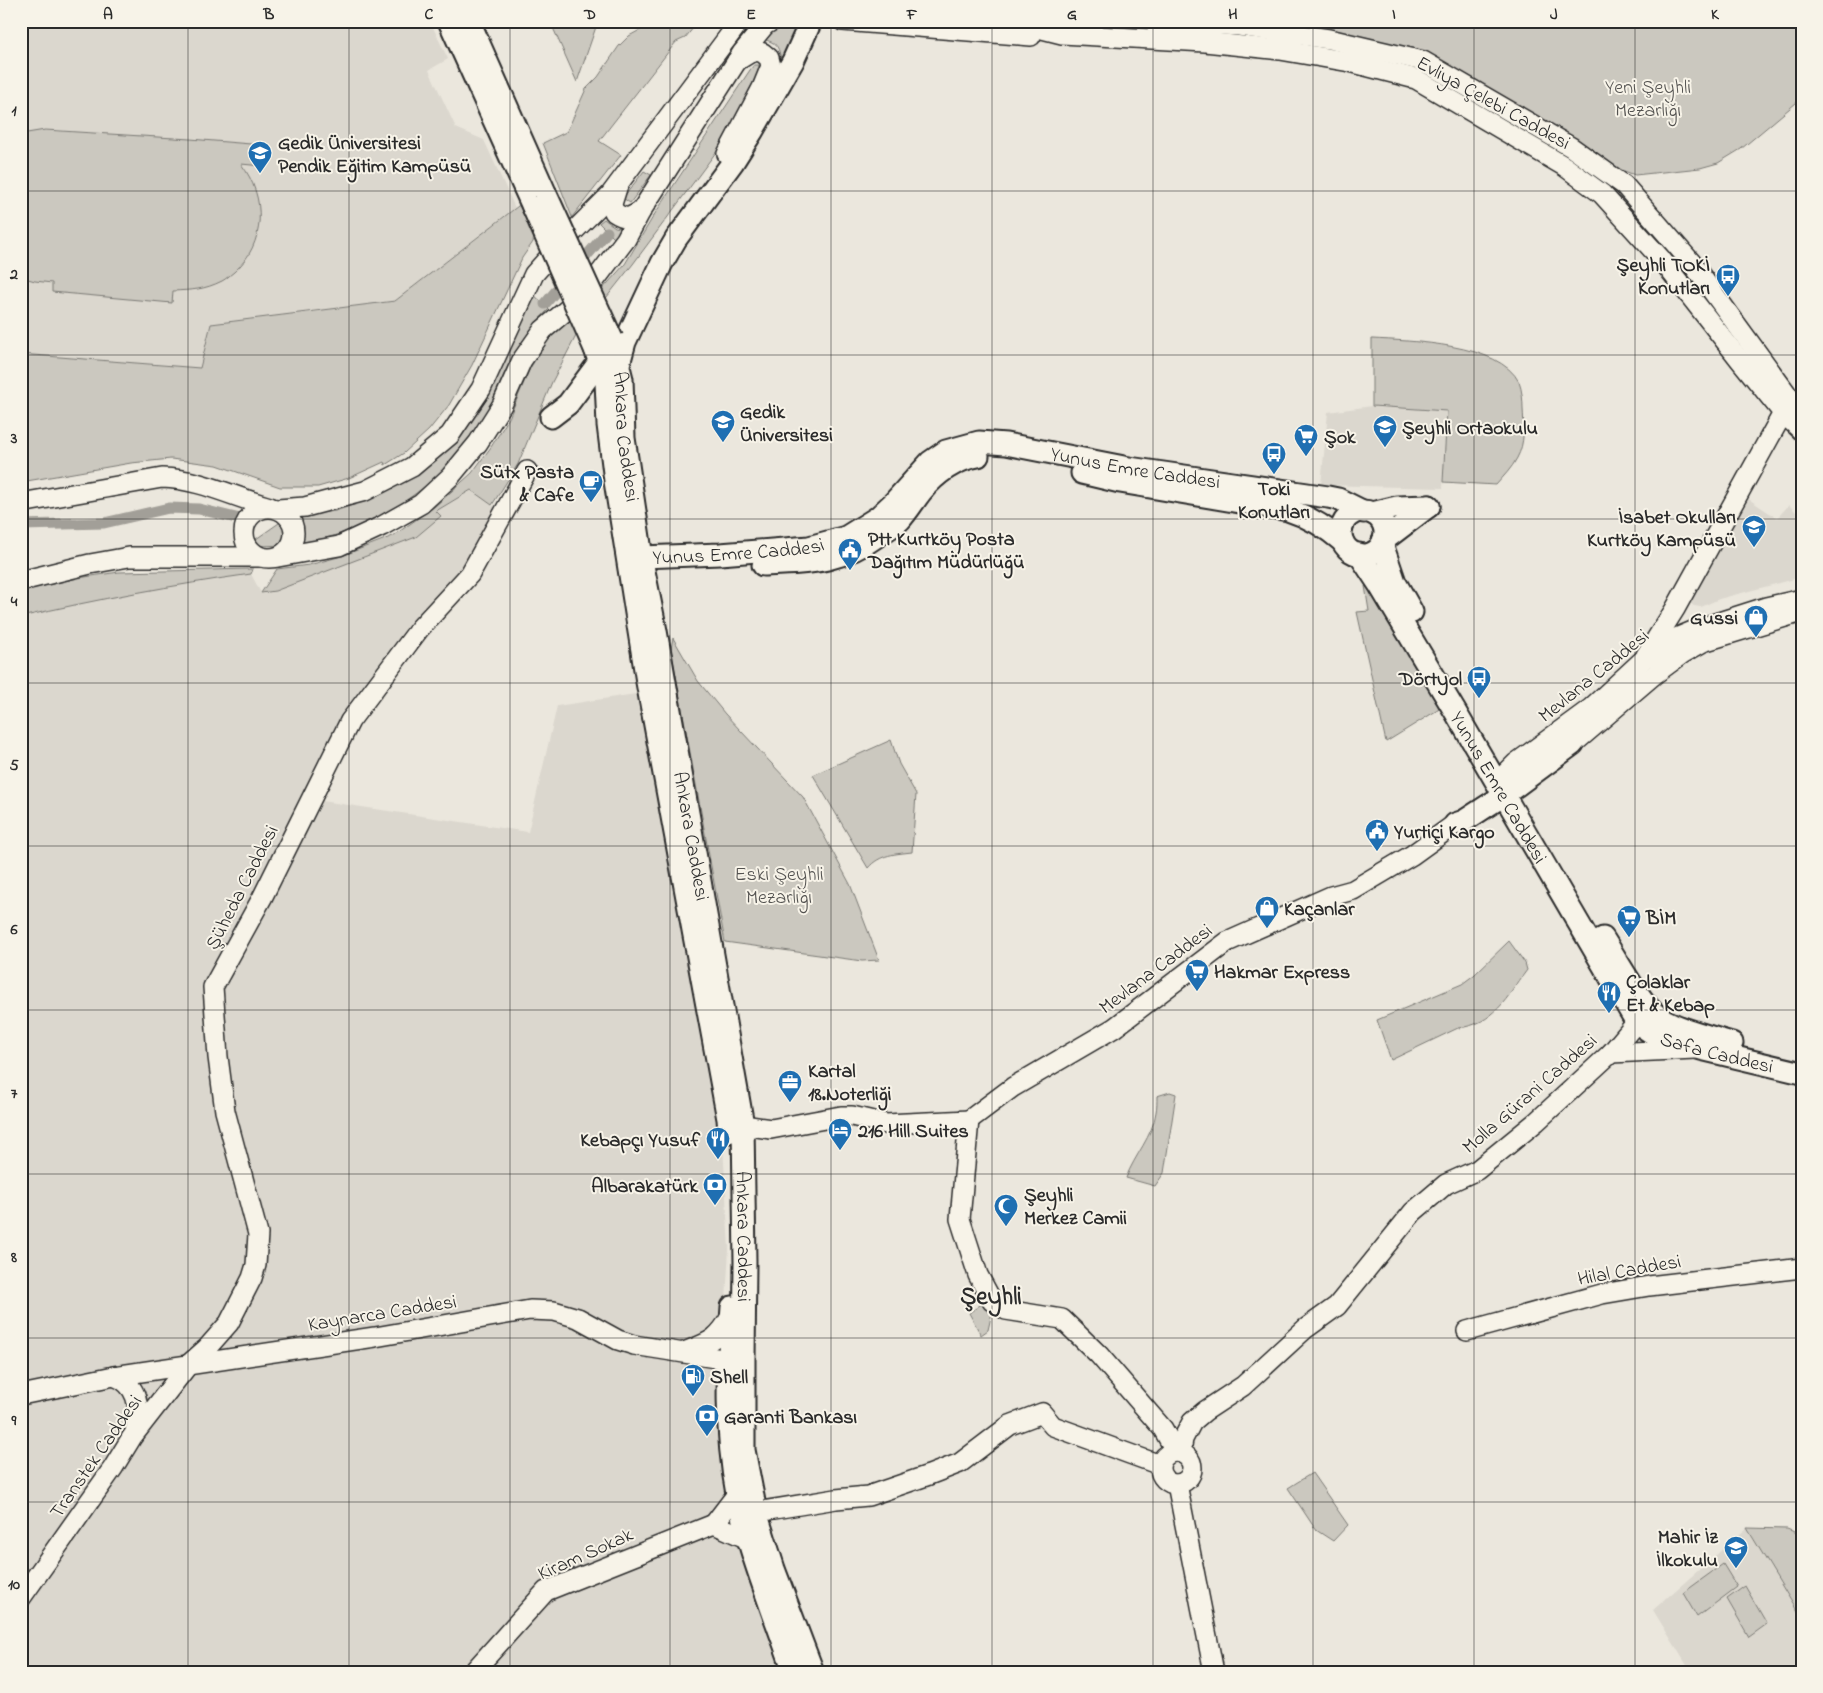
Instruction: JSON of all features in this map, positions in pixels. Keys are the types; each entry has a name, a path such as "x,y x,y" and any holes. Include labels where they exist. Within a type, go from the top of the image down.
{"main road":[{"name":"Ankara Caddesi","path":"449,21 539,199"},
{"name":"Ankara Caddesi","path":"469,21 539,199 607,353 608,425 615,481 638,565 647,682 736,1122 746,1262 736,1360 727,1382 730,1451 737,1494 748,1540 794,1672"},
{"path":"551,417 568,404 607,353 625,342 676,239 734,162 793,61 811,21"},
{"name":"Yunus Emre Caddesi","path":"638,565 720,554 809,547 846,537 878,517 930,462 946,451 979,442 1006,444 1129,468 1328,497 1338,499 1368,512"},
{"name":"Yunus Emre Caddesi","path":"638,565 793,564 825,561 835,558 867,544 899,521 922,491 936,477 954,464 966,458 979,456 1047,466 1129,484 1288,510 1308,517 1326,527 1351,548 1385,594 1578,901 1642,1015"},
{"path":"1429,506 1383,542 1373,551 1351,548 1341,530 1346,518 1358,512 1397,507 1429,506"},
{"path":"1368,512 1378,517 1382,524 1385,531 1383,542"},
{"name":"Yunus Emre Caddesi","path":"1383,542 1389,567 1405,600 1508,788"},
{"path":"1455,824 1460,815 1508,788 1538,780 1573,744"},
{"name":"Safa Caddesi","path":"1642,1015 1652,1033 1702,1049 1802,1073"},
{"name":"Safa Caddesi","path":"1642,1015 1659,1017 1681,1026 1802,1063"},
{"name":"Ankara Caddesi","path":"736,1122 731,1316 744,1450 756,1512 774,1569 813,1672"}],"street":[{"path":"21,503 162,478 180,478 197,482 274,508 286,513 294,528 291,546 285,552 270,557 254,553 248,548 244,532 245,524 255,512 274,508 305,507 365,491 412,467 450,435 481,390 534,274 619,184 740,21"},
{"path":"21,581 90,564 129,557 270,557 338,546 382,526 422,504 450,477 478,443 502,405 522,360 543,330 583,296 626,240 641,210 736,62 765,25 772,21"},
{"name":"Evliya Çelebi Caddesi","path":"843,21 1041,37 1062,34"},
{"name":"Evliya Çelebi Caddesi","path":"1010,21 1062,34 1205,42 1280,50 1350,62 1416,79 1564,166 1602,194 1661,259 1783,413 1802,431"},
{"name":"Evliya Çelebi Caddesi","path":"1153,21 1239,26 1320,38 1423,61 1571,147 1624,185 1675,243 1691,262 1790,398 1802,410"},
{"path":"727,154 762,88 771,66 769,58 763,53 757,52 750,53 736,62"},
{"path":"619,184 612,204 614,212 621,217 630,218 641,210"},
{"path":"1661,259 1675,243"},
{"path":"1644,658 1674,609 1783,413"},
{"name":"Şüheda Caddesi","path":"189,1364 207,1348 229,1323 252,1278 258,1248 258,1234 225,1110 218,1057 214,987 262,898 350,721 420,628 470,574 527,471"},
{"name":"Mevlana Caddesi","path":"1508,788 1516,763 1591,708 1644,658 1676,638 1700,628 1766,607 1802,599"},
{"path":"1674,609 1688,623 1700,628"},
{"name":"Mevlana Caddesi","path":"1573,744 1655,674 1682,654 1703,642 1802,612"},
{"name":"Mevlana Caddesi","path":"969,1120 1013,1087 1114,1028 1227,942 1331,896 1353,890 1412,856 1455,824"},
{"name":"Molla Gürani Caddesi","path":"1179,1453 1183,1438 1192,1422 1204,1411 1243,1386 1305,1329 1337,1306 1413,1212 1446,1184 1477,1170 1536,1122 1611,1053 1642,1015"},
{"path":"1611,1053 1702,1049"},
{"path":"736,1122 771,1129 841,1116 862,1118 886,1124 969,1120 960,1219 978,1275 992,1301 1006,1310 1062,1319 1099,1355 1163,1429 1179,1453 1189,1460 1191,1470 1186,1480 1176,1484 1164,1478 1160,1465 1161,1461 1168,1454 1179,1453"},
{"name":"Hilal Caddesi","path":"1467,1331 1602,1294 1649,1286 1802,1268"},
{"name":"Kaynarca Caddesi","path":"21,1395 114,1376 375,1337 530,1310 554,1310 578,1318 618,1340 634,1345 736,1360"},
{"path":"682,1353 713,1340 722,1331 731,1316"},
{"path":"682,1353 716,1372 727,1382"},
{"name":"Transtek Caddesi","path":"21,1598 113,1468 132,1437 189,1364"},
{"path":"114,1376 124,1380 129,1385 137,1401 138,1418 132,1437"},
{"path":"756,1512 836,1498 868,1496 920,1478 960,1463 1010,1425 1042,1413 1053,1426 1160,1465"},
{"path":"1176,1484 1214,1672"},
{"path":"737,1494 714,1524 748,1540"},
{"name":"Kiram Sokak","path":"473,1672 546,1591 714,1524"}],"shaded area":[{"name":"Gedik Üniversitesi Pendik Eğitim Kampüsü","path":"123,21 430,21 448,59 429,70 456,128 484,140 515,208 395,301 211,324 200,368 21,354 21,22 117,28"},
{"name":"Şeyhli Ortaokulu","path":"1372,406 1447,411 1443,488 1321,485 1328,412"},
{"path":"471,490 510,516 477,576 350,732 322,801 528,832 557,706 642,693 721,1111 729,1249 720,1403 789,1672 21,1672 21,617 170,586 251,574 261,593 275,591 441,516 436,511"},
{"name":"İsabet Okulları Kurtköy Kampüsü","path":"1738,492 1777,518 1789,505 1802,518 1802,577 1719,599 1701,607 1694,606 1687,601"},
{"name":"Mahir İz İlkokulu","path":"1747,1528 1802,1619 1802,1672 1691,1672 1653,1610"}],"green space":[{"path":"550,21 592,21 597,24 577,82"},
{"path":"802,21 782,63 777,46 772,42 762,39 787,23"},
{"name":"Yeni Şeyhli Mezarlığı","path":"1287,21 1802,21 1802,98 1741,149 1718,163 1700,168 1635,175 1616,168 1478,81 1441,60 1341,32"},
{"path":"698,22 685,38 676,42 599,141 621,155 572,217 543,143 566,132 586,89 598,77 619,46 629,36 640,30 663,23 673,29"},
{"path":"754,65 759,65 758,73 722,144 633,264 576,336 552,382 518,464 492,505 471,490 436,511 441,516 416,537 275,591 261,593 277,569 309,565 342,556 393,536 434,507 472,473 509,418 530,368 550,337 599,293 625,264 656,212"},
{"path":"45,130 263,145 262,166 241,164 249,177 259,205 257,234 245,261 228,277 216,284 198,289 173,291 172,303 52,292 52,283 21,277 21,134"},
{"path":"644,171 651,175 630,203 623,198"},
{"path":"522,203 534,236 533,242 522,258 472,365 449,405 429,430 404,453 385,465 384,462 349,478 318,487 280,487 217,465 171,459 131,463 21,482 21,354 200,368 211,324 395,301"},
{"path":"604,219 615,227 621,228 616,240 599,223"},
{"path":"532,293 549,309 531,329 516,352 473,436 459,454 425,486 386,513 343,533 303,543 246,546 289,516 335,511 373,498 445,451"},
{"path":"1372,339 1430,343 1453,347 1493,359 1509,369 1519,382 1522,392 1523,440 1515,462 1496,485 1443,482 1447,411 1372,406"},
{"path":"253,569 251,574 136,593 21,617 21,591 78,578 119,572"},
{"path":"1365,586 1376,593 1441,708 1386,742 1357,612 1369,611"},
{"name":"Eski Şeyhli Mezarlığı","path":"673,638 698,681 725,714 803,797 850,884 879,960 862,961 725,942 671,649"},
{"name":"Eski Şeyhli Mezarlığı","path":"891,740 899,764 916,794 912,852 883,857 868,868 813,775"},
{"path":"1509,941 1525,963 1527,970 1506,1000 1491,1015 1481,1021 1471,1026 1458,1028 1391,1060 1377,1020 1462,984"},
{"path":"1170,1092 1176,1094 1164,1173 1155,1186 1126,1178 1151,1129 1156,1110 1157,1096"},
{"path":"987,1300 993,1308 988,1330 981,1335 969,1313"},
{"path":"1312,1473 1348,1525 1333,1541 1316,1530 1288,1488"},
{"path":"1747,1528 1787,1529 1802,1535 1802,1619"},
{"path":"1723,1564 1737,1587 1697,1617 1683,1593"},
{"path":"1745,1586 1767,1624 1749,1637 1727,1599"}],"waterway":[{"path":"577,267 607,232"},
{"path":"545,304 566,279"},
{"path":"21,525 104,523 169,508 199,509 244,520"}],"place":[{"name":"Gedik Üniversitesi Pendik Eğitim Kampüsü","path":"260,174"},
{"name":"Şeyhli TOKİ Konutları","path":"1728,297"},
{"name":"Gedik Üniversitesi","path":"723,443"},
{"name":"Şeyhli Ortaokulu","path":"1385,448"},
{"name":"Şok","path":"1306,457"},
{"name":"Toki Konutları","path":"1274,475"},
{"name":"Sütx Pasta & Cafe","path":"591,503"},
{"name":"İsabet Okulları Kurtköy Kampüsü","path":"1754,548"},
{"name":"Ptt Kurtköy Posta Dağıtım Müdürlüğü","path":"850,571"},
{"name":"Gussi","path":"1756,638"},
{"name":"Dörtyol","path":"1479,699"},
{"name":"Yurtiçi Kargo","path":"1377,852"},
{"name":"Kaçanlar","path":"1267,929"},
{"name":"BİM","path":"1629,938"},
{"name":"Hakmar Express","path":"1197,992"},
{"name":"Çolaklar Et & Kebap","path":"1609,1014"},
{"name":"Kartal 18.Noterliği","path":"790,1103"},
{"name":"216 Hill Suites","path":"840,1151"},
{"name":"Kebapçı Yusuf","path":"718,1160"},
{"name":"Albarakatürk","path":"715,1206"},
{"name":"Şeyhli Merkez Camii","path":"1006,1227"},
{"name":"Shell","path":"693,1397"},
{"name":"Garanti Bankası","path":"707,1437"},
{"name":"Mahir İz İlkokulu","path":"1736,1569"}],"district":[{"name":"Şeyhli","path":"991,1295"}]}
